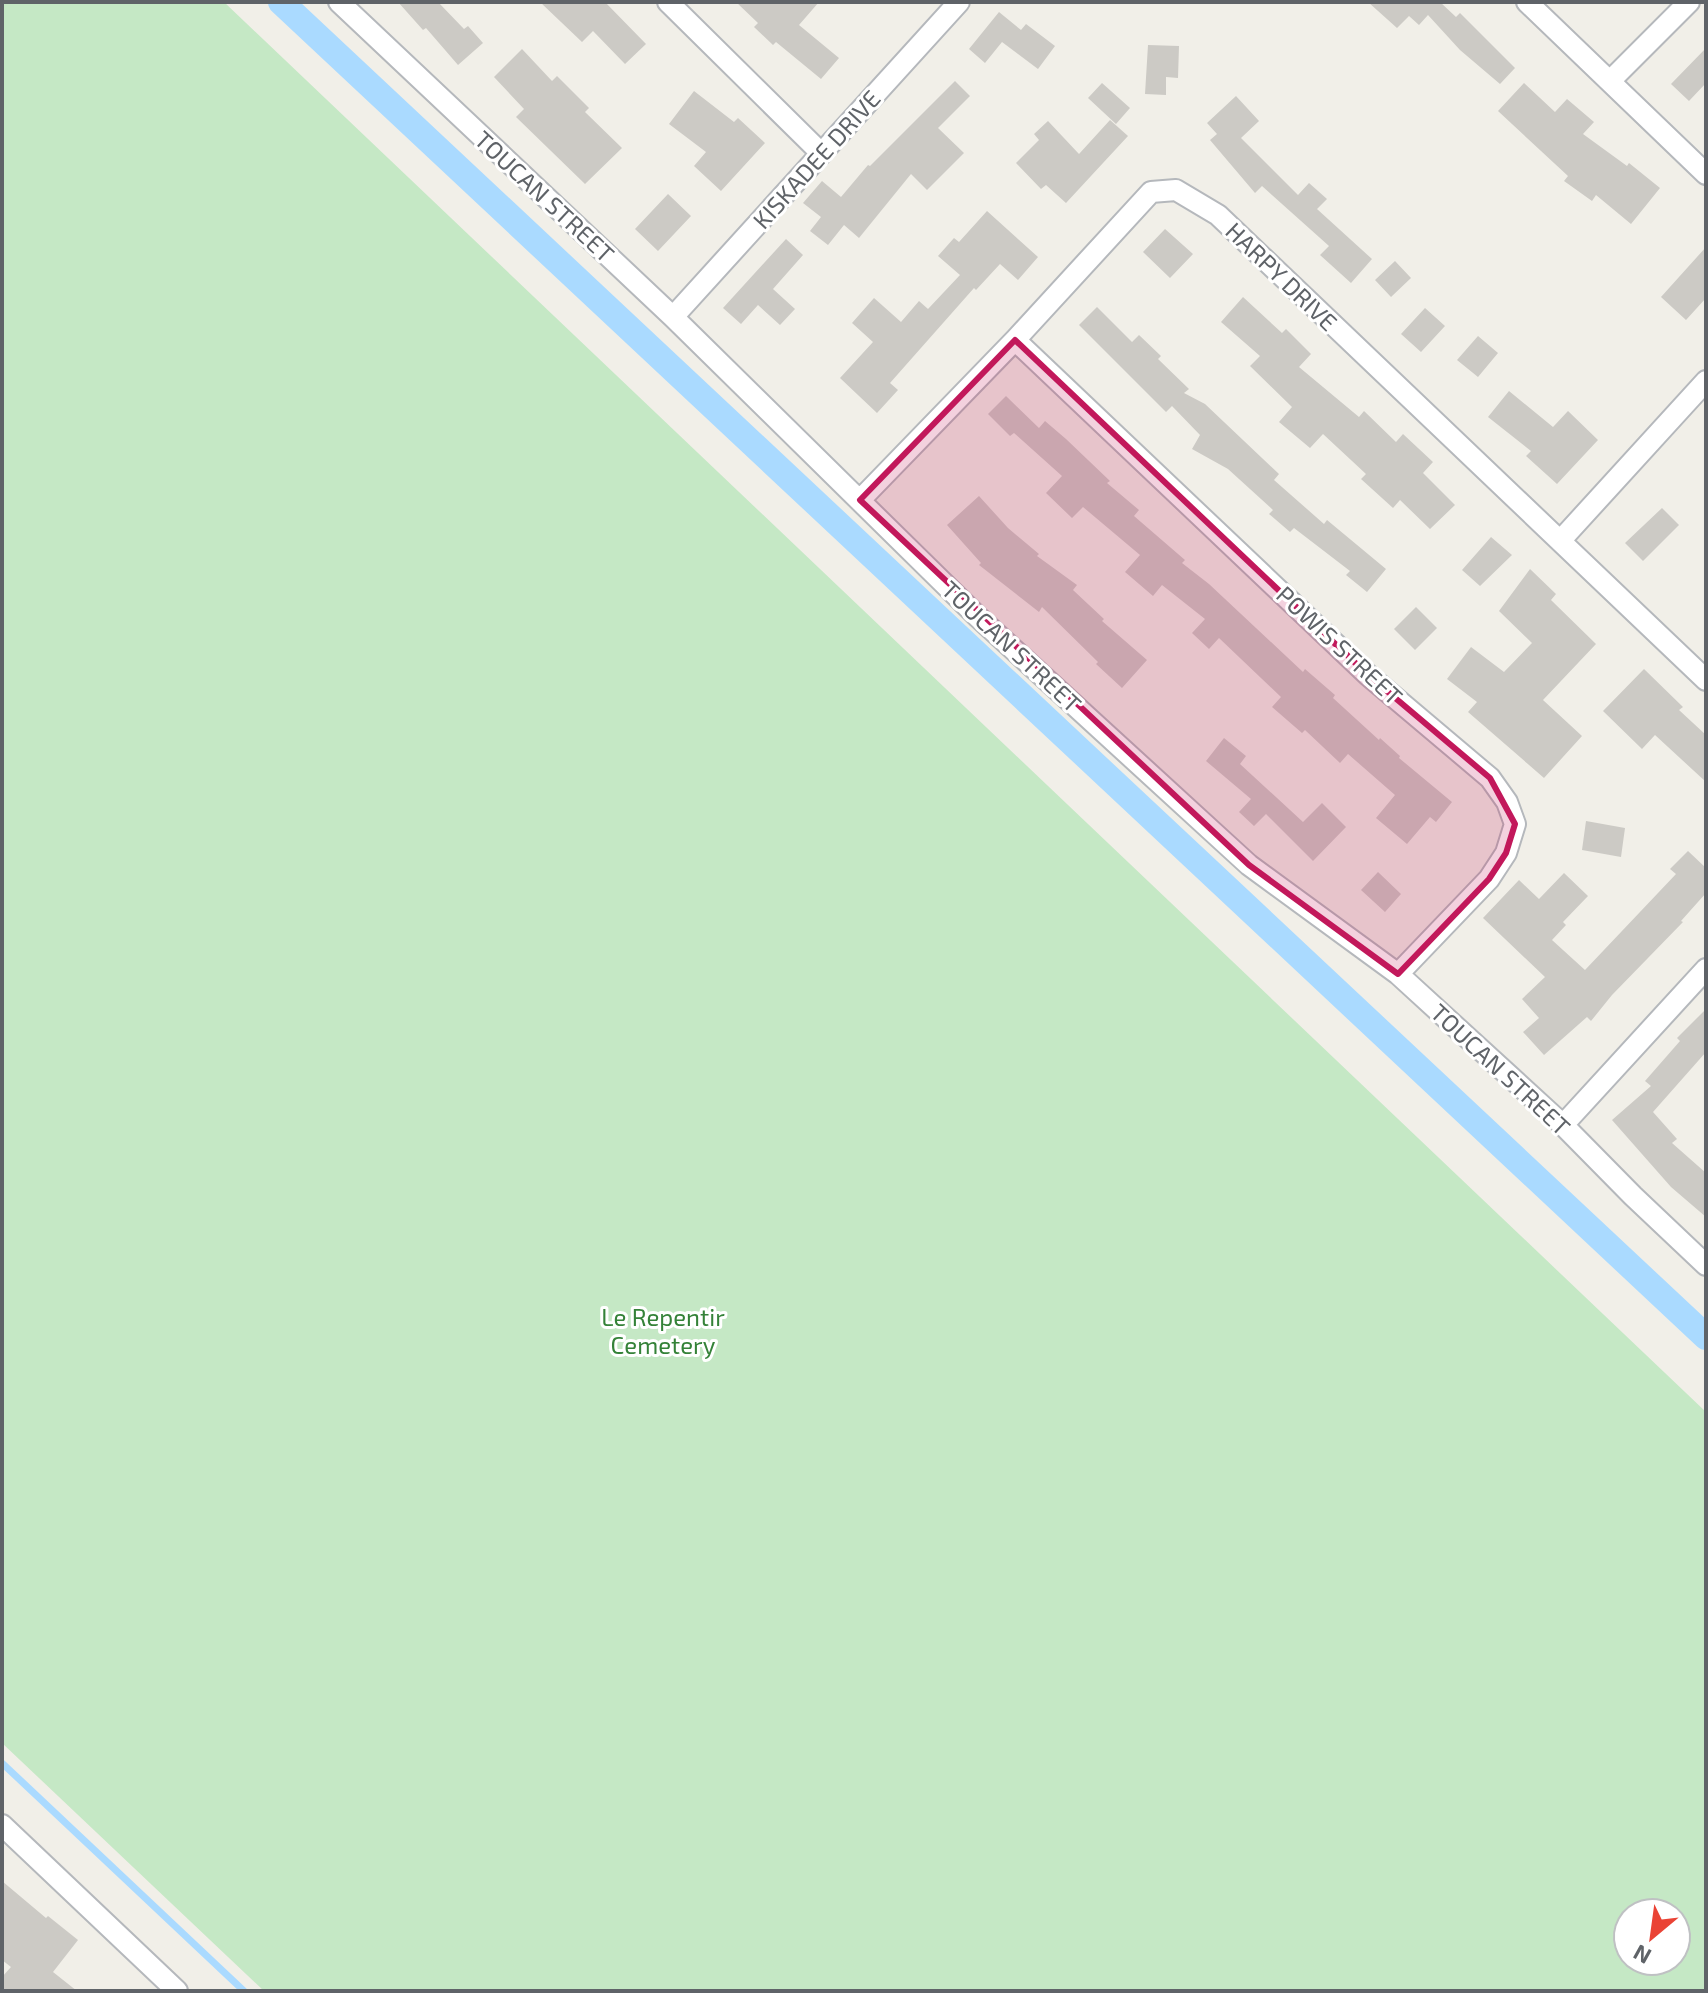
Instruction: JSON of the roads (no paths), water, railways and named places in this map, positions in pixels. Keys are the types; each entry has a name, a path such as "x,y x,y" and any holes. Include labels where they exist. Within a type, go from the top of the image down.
{"street":[{"name":"TOUCAN STREET","path":"339,2 673,317 978,617 1249,865 1398,974 1563,1125 1706,1265"},
{"path":"668,2 821,153"},
{"name":"KISKADEE DRIVE","path":"673,317 959,2"},
{"path":"1527,2 1706,174"},
{"path":"1610,81 1689,2"},
{"name":"HARPY DRIVE","path":"860,500 1015,340 1151,192 1176,190 1218,215 1706,680"},
{"name":"POWIS STREET","path":"1015,340 1368,675 1490,778 1507,802 1515,824 1506,853 1489,879 1398,974"},
{"path":"1560,541 1706,381"},
{"path":"1563,1125 1706,969"},
{"path":"2,1825 177,1991"}],"waterway":[{"path":"281,2 1706,1337"},
{"path":"2,1763 244,1991"}],"park label":[{"name":"Le Repentir Cemetery","path":"663,1330"}]}
